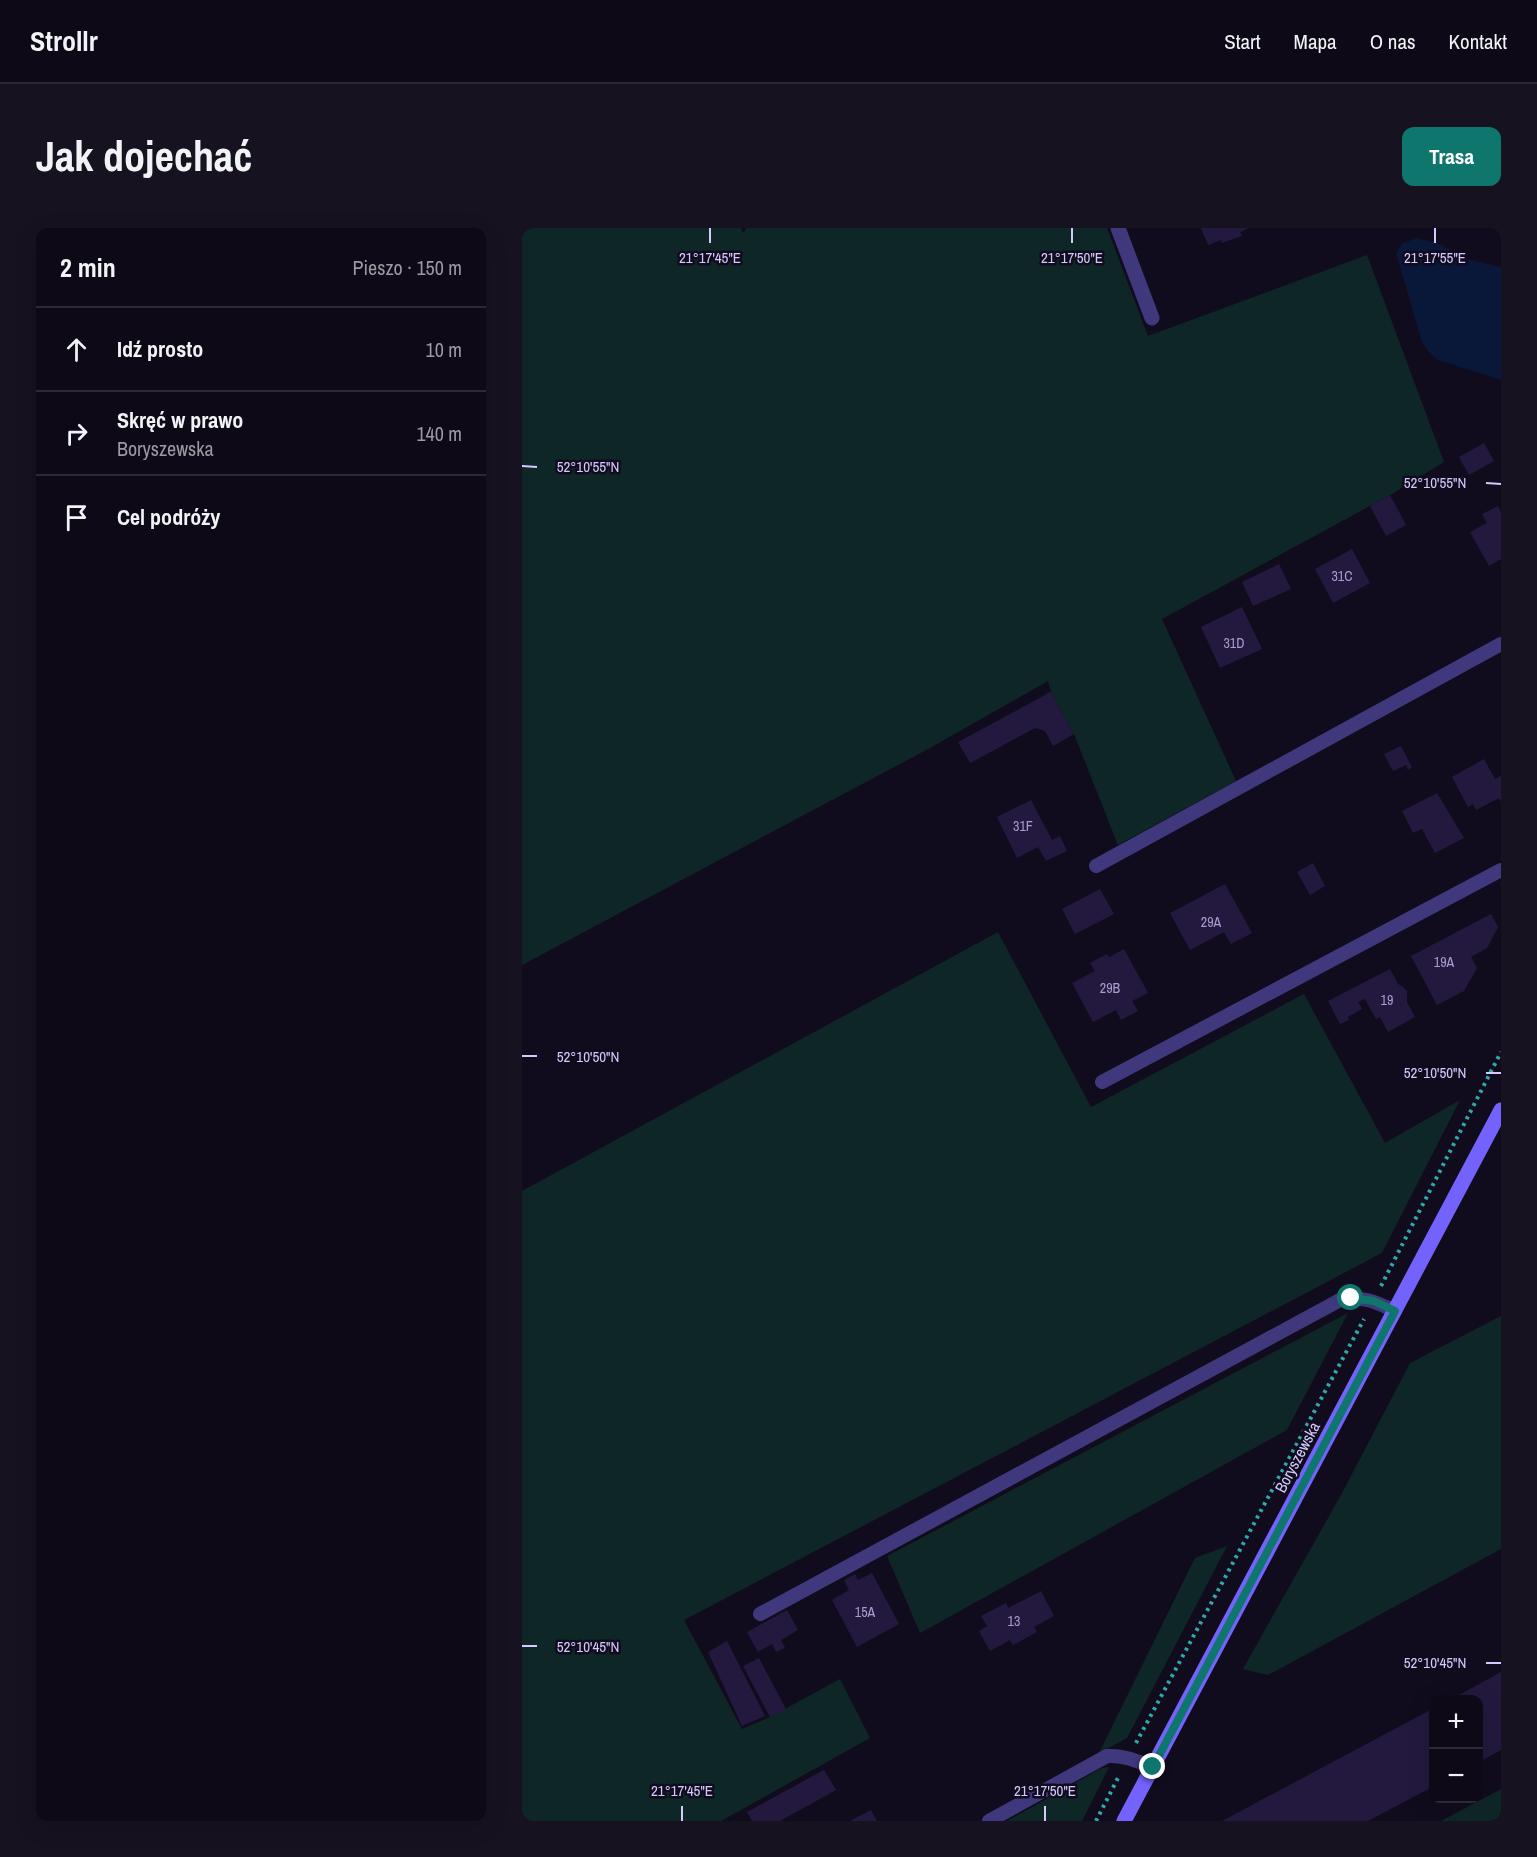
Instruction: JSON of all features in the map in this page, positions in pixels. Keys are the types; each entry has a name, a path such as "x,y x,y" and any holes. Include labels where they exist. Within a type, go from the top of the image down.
{"main road":[{"name":"Boryszewska","path":"1124,1821 1501,1110"}],"street":[{"path":"1118,228 1152,318"}],"lane":[{"path":"1096,866 1501,644"},
{"path":"1102,1082 1501,870"},
{"path":"760,1614 1340,1300 1351,1298 1374,1301 1395,1311"},
{"path":"989,1821 1107,1756 1129,1757 1153,1767"}],"path":[{"path":"1096,1821 1374,1301 1501,1052"}],"green space":[{"path":"522,228 741,228 743,233 747,228 1107,228 1148,336 1367,255 1444,462 1390,495 1162,619 1236,781 1118,845 1074,734 1051,692 1048,681 930,748 522,965"},
{"path":"998,932 1091,1107 1304,994 1385,1143 1460,1100 1382,1253 684,1620 742,1729 770,1717 840,1679 870,1738 721,1821 522,1821 522,1191"},
{"path":"1348,1313 1287,1430 920,1633 887,1556"},
{"path":"1501,1316 1501,1549 1268,1675 1243,1669 1341,1495 1410,1363"},
{"path":"1227,1546 1127,1738 1099,1753 1195,1558"},
{"path":"1109,1767 1082,1821 1007,1821 1102,1768"},
{"path":"1501,1789 1501,1821 1441,1821 1475,1803 1483,1803 1483,1799"}],"water":[{"path":"1417,238 1440,244 1463,258 1501,267 1501,380 1438,360 1422,342 1396,253 1403,243"}],"building":[{"path":"1201,228 1250,228 1240,232 1242,236 1208,245"},
{"path":"1484,443 1494,461 1469,475 1459,457"},
{"path":"1390,495 1406,525 1386,536 1370,506"},
{"path":"1498,506 1501,512 1501,559 1489,566 1470,532 1487,523 1482,514"},
{"path":"1352,549 1370,583 1333,603 1315,569"},
{"path":"1279,564 1291,589 1253,606 1242,582"},
{"path":"1242,607 1262,649 1220,668 1201,627"},
{"path":"1051,692 1074,734 1053,746 1045,731 1035,728 970,763 958,742"},
{"path":"1401,746 1412,767 1408,770 1406,765 1393,771 1384,754"},
{"path":"1484,759 1495,779 1501,776 1501,802 1499,798 1476,810 1473,804 1468,807 1452,777"},
{"path":"1437,793 1464,838 1435,853 1422,829 1413,833 1402,811"},
{"path":"1031,800 1052,840 1060,836 1067,851 1046,861 1038,847 1017,858 997,817"},
{"path":"1313,863 1325,886 1310,895 1297,872"},
{"path":"1225,884 1252,933 1231,944 1224,932 1190,950 1170,913"},
{"path":"1100,889 1114,914 1075,934 1062,909"},
{"path":"1491,914 1498,927 1487,948 1471,957 1477,968 1464,991 1437,1005 1411,956"},
{"path":"1124,949 1148,993 1132,1001 1138,1011 1121,1020 1116,1010 1093,1022 1072,983 1095,971 1090,963 1107,954 1109,957"},
{"path":"1390,969 1398,984 1407,991 1407,1002 1415,1017 1388,1032 1380,1017 1376,1019 1365,999 1358,1002 1362,1009 1340,1024 1328,1001"},
{"path":"872,1573 899,1624 857,1647 832,1600 849,1590 844,1580 855,1574 858,1580"},
{"path":"1041,1591 1054,1616 1034,1627 1037,1632 1013,1645 1010,1640 990,1651 979,1631 987,1626 981,1616 1006,1603 1008,1608"},
{"path":"787,1610 798,1630 781,1640 785,1648 776,1652 772,1644 758,1652 747,1632"},
{"path":"727,1641 765,1716 742,1726 708,1652"},
{"path":"759,1658 786,1709 770,1717 743,1666"},
{"path":"1501,1672 1501,1750 1483,1760 1483,1695 1459,1695"},
{"path":"1429,1711 1429,1789 1368,1821 1222,1821"},
{"path":"824,1770 836,1790 780,1821 752,1821 747,1812"},
{"path":"871,1810 877,1821 850,1821"}],"route":[{"path":"1153,1767 1395,1311 1364,1298 1351,1298"}]}
